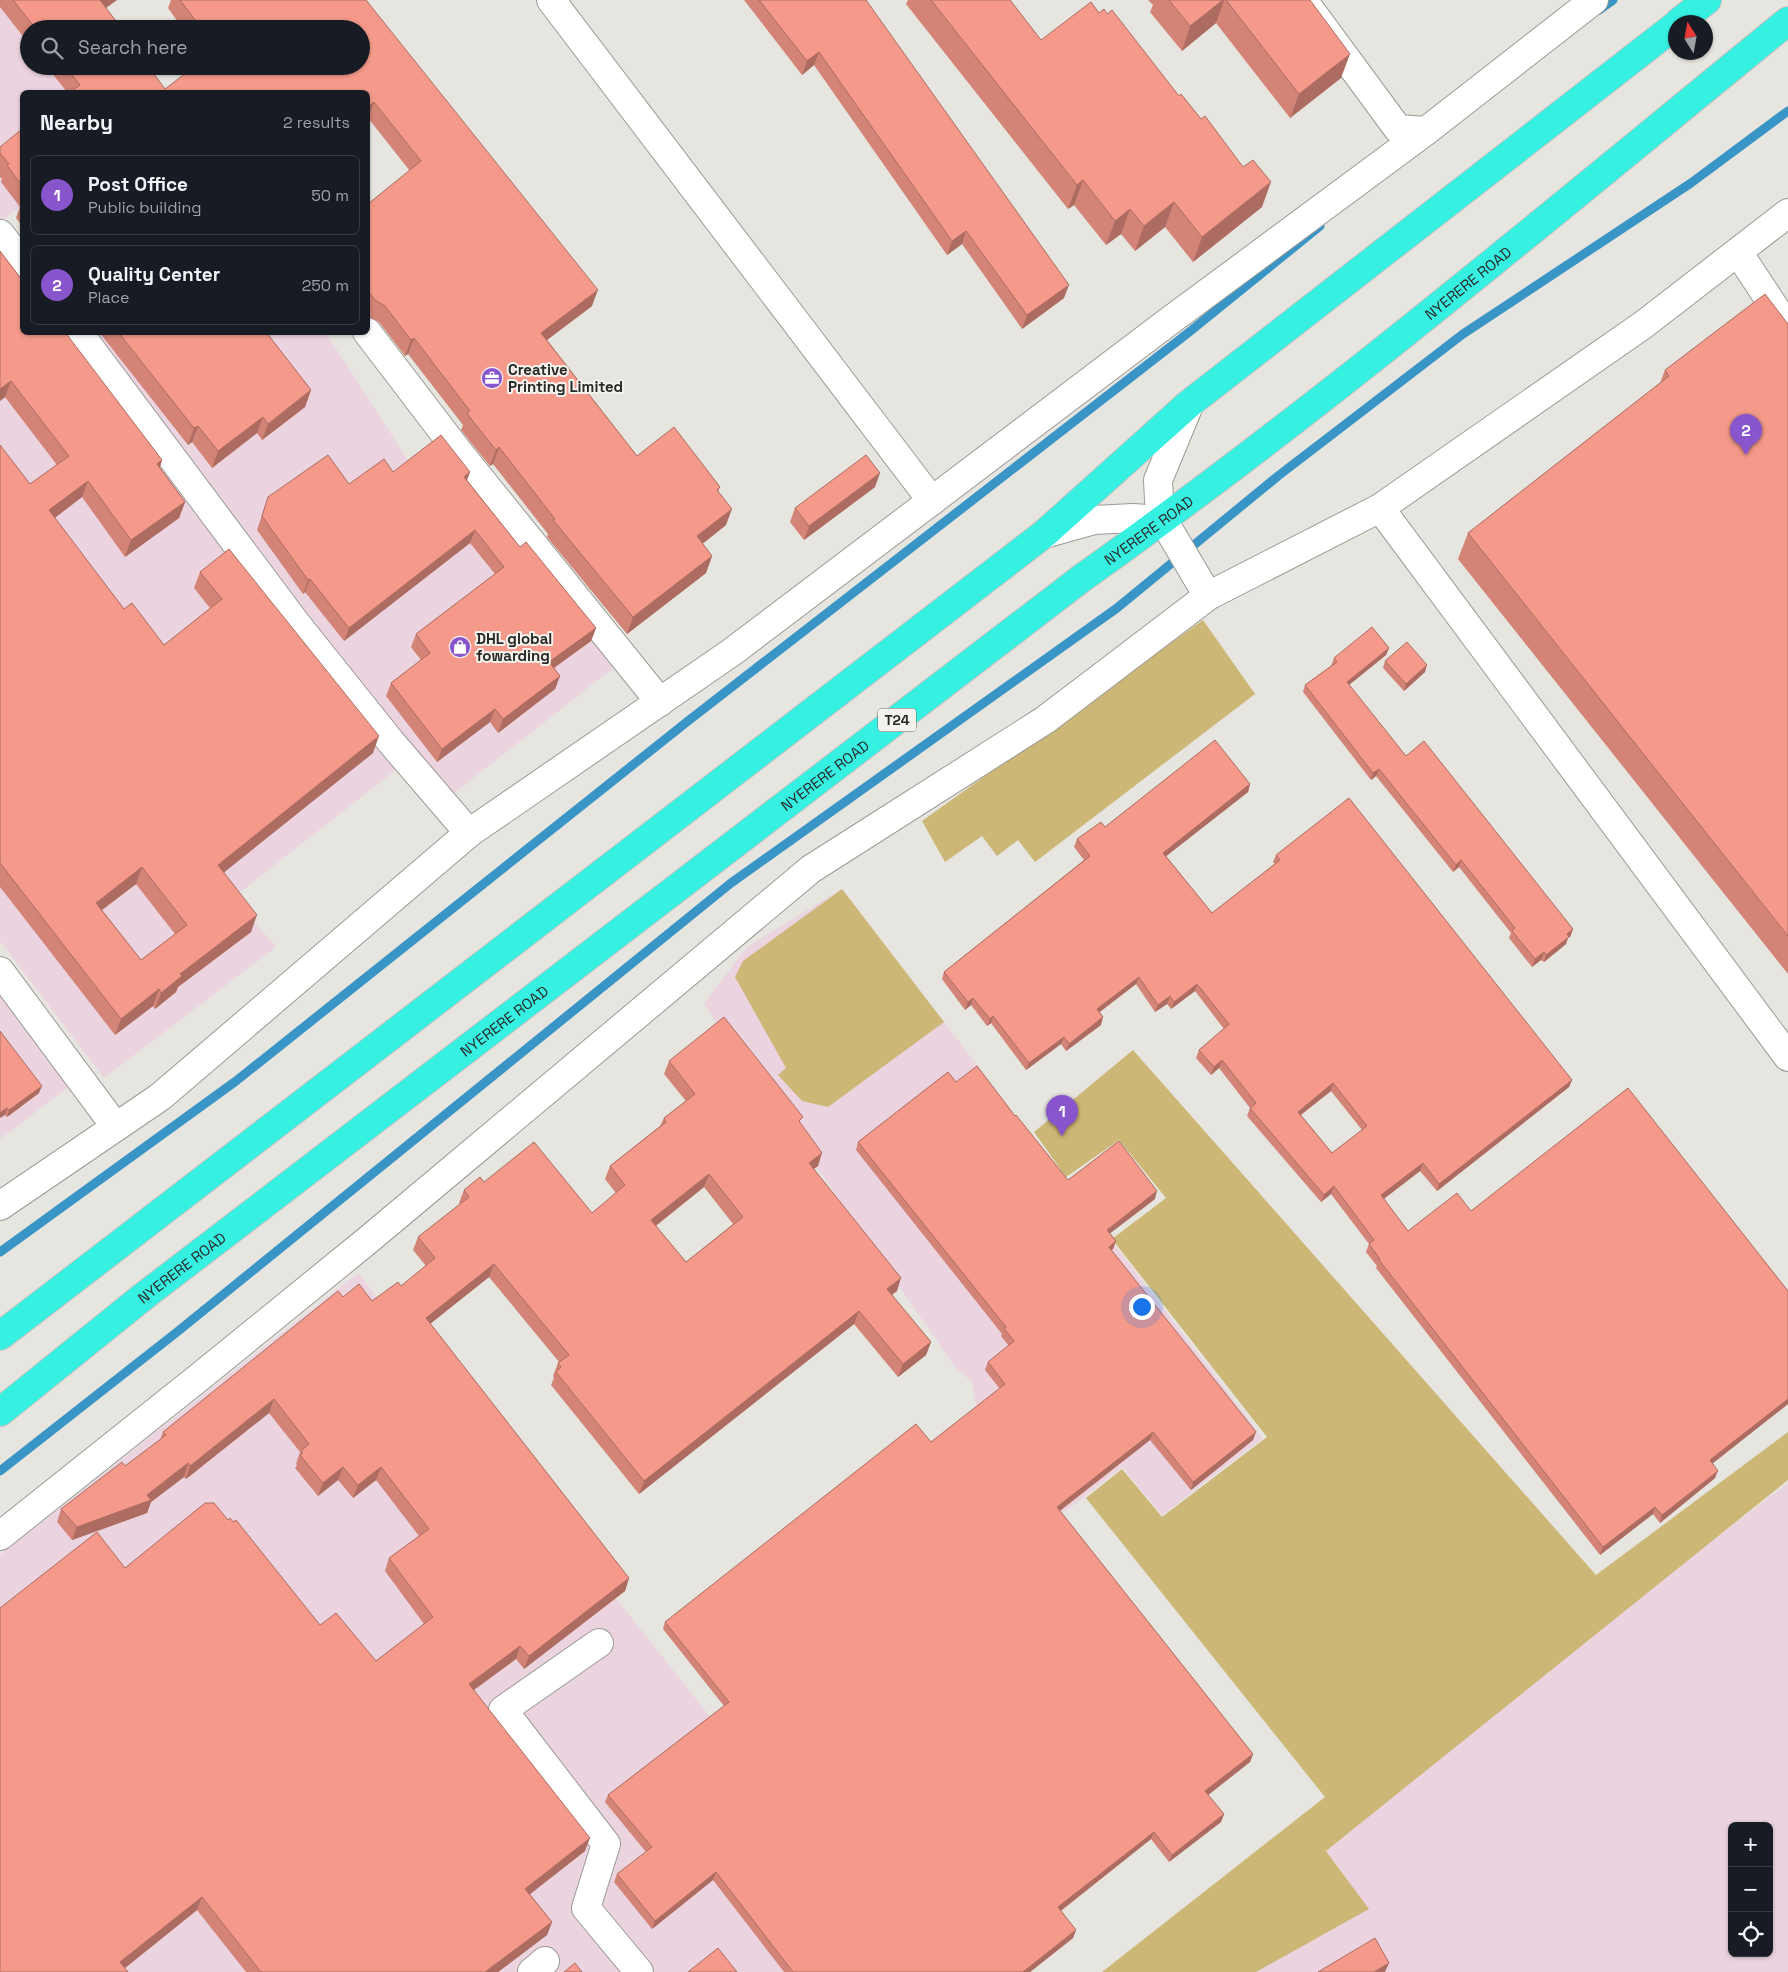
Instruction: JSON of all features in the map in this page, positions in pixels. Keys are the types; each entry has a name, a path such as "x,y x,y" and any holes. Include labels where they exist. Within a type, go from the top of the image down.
{"highway":[{"path":"1688,15 1708,0"},
{"name":"NYERERE ROAD","path":"0,1412 207,1248 1082,578 1163,520 1404,333 1788,21"},
{"path":"0,1336 1044,534 1190,403 1668,31"}],"street":[{"path":"551,0 932,501"},
{"path":"1303,0 1398,129 1426,131"},
{"path":"0,1206 160,1097 469,833 732,652 1175,316 1426,131 1594,0"},
{"path":"0,1536 194,1382 368,1240 811,869 1045,720 1208,596 1380,508 1643,325 1788,212"},
{"path":"0,234 20,259"},
{"path":"1738,252 1788,328"},
{"path":"80,335 295,622 391,742 469,833"},
{"path":"369,335 457,450 660,702"},
{"path":"1190,403 1158,480 1158,500 1163,520 1208,596"},
{"path":"1380,508 1788,1058"},
{"path":"1044,534 1094,520 1134,518 1163,520"},
{"path":"0,971 115,1126"},
{"path":"599,1643 503,1710 606,1844 586,1908 639,1972"}],"shaded area":[{"path":"0,0 20,20 20,75 142,75 153,90 20,90 20,207 0,222"},
{"path":"0,242 20,268 20,335 73,335 402,765 234,897 0,603"},
{"path":"85,335 327,335 409,462 415,518 292,609"},
{"path":"439,447 617,665 444,801 298,606 420,516"},
{"path":"0,606 201,862 276,947 104,1078 0,941"},
{"path":"1203,620 1255,694 1035,862 1018,840 997,856 982,836 945,862 922,821"},
{"path":"842,889 1263,1438 1162,1515 1122,1467 1057,1518 977,1412 972,1382 955,1367 704,1004 747,947"},
{"path":"842,889 944,1022 828,1107 802,1101 778,1075 786,1068 735,977 743,961"},
{"path":"0,982 74,1083 0,1139"},
{"path":"1133,1050 1596,1575 1788,1432 1788,1480 1326,1851 1369,1909 1256,1972 1102,1972 1325,1797 1086,1498 1122,1469 1162,1517 1267,1437 1112,1239 1166,1198 1119,1140 1066,1177 1034,1132"},
{"path":"358,1273 913,1972 0,1972 0,1555"},
{"path":"1788,1483 1788,1972 1248,1972 1363,1902 1319,1840"}],"building":[{"path":"13,0 100,0 115,20 29,20"},
{"path":"180,0 366,0 598,290 541,333 637,456 674,427 720,487 717,490 732,509 697,536 712,556 633,617 553,520 555,519 499,447 496,450 475,424 467,413 470,411 414,338 411,340 385,306 375,300 370,294 370,202 421,161 374,102 370,105 370,90 73,90 80,85 72,75 155,75 165,89 183,75 370,75 370,20 195,20"},
{"path":"759,0 866,0 1069,285 1027,315 966,231 952,241 819,52 807,61"},
{"path":"931,0 1010,0 1041,40 1091,2 1099,13 1104,9 1107,14 1112,10 1179,96 1181,94 1201,119 1205,116 1243,167 1253,160 1271,182 1202,237 1174,202 1144,226 1130,209 1115,221 1083,180 1077,185"},
{"path":"1169,0 1223,0 1190,26"},
{"path":"1226,0 1310,0 1350,54 1299,94"},
{"path":"20,131 20,183 0,153 0,147"},
{"path":"0,251 20,277 20,335 67,335 162,460 157,464 185,502 131,540 88,481 49,510 124,609 132,603 164,645 222,599 200,572 229,549 379,736 218,865 257,915 180,974 182,976 161,993 159,989 121,1019 0,863 0,445 30,484 69,456 11,381 0,389","holes":["142,867 187,925 141,960 96,903"]},
{"path":"1765,294 1788,324 1788,936 1468,533 1669,376 1665,370"},
{"path":"120,335 268,335 311,390 268,424 263,417 218,451 198,426 194,428"},
{"path":"441,435 470,472 464,477 520,547 526,542 596,628 549,662 560,676 503,719 495,709 442,749 391,683 430,653 416,634 504,567 475,530 349,628 310,579 308,580 262,516 268,497 328,455 349,484 384,459 393,472"},
{"path":"866,455 880,473 809,526 795,508"},
{"path":"1372,627 1389,648 1347,682 1406,756 1424,741 1573,929 1567,934 1569,937 1546,955 1544,952 1535,959 1512,931 1515,928 1461,860 1456,865 1379,769 1373,773 1305,685 1337,662 1334,658"},
{"path":"1407,642 1427,665 1406,684 1385,661"},
{"path":"1215,740 1250,784 1163,853 1212,913 1280,860 1276,855 1349,798 1572,1080 1439,1184 1423,1163 1381,1195 1408,1231 1457,1193 1471,1211 1628,1088 1788,1291 1788,1399 1710,1460 1718,1471 1662,1515 1655,1507 1603,1547 1379,1260 1369,1244 1374,1240 1334,1186 1324,1195 1250,1108 1256,1103 1222,1060 1214,1067 1199,1050 1229,1024 1197,984 1174,1002 1170,996 1158,1005 1139,977 1097,1009 1103,1017 1069,1044 1064,1037 1029,1063 993,1016 990,1019 973,998 968,1002 944,972 1090,856 1077,839 1101,822 1105,827","holes":["1333,1083 1367,1126 1332,1153 1298,1112"]},
{"path":"724,1017 803,1117 799,1121 822,1153 809,1163 901,1278 887,1289 931,1342 903,1364 859,1311 644,1481 556,1372 561,1367 558,1363 569,1355 494,1264 426,1318 629,1578 529,1656 520,1646 469,1684 590,1838 525,1889 552,1922 485,1972 261,1972 202,1897 120,1962 128,1972 0,1972 0,1608 97,1532 125,1568 205,1503 214,1503 228,1520 230,1518 233,1522 236,1520 320,1625 336,1613 376,1661 433,1617 389,1558 429,1529 381,1467 358,1485 343,1467 323,1483 300,1455 303,1453 301,1451 309,1444 274,1399 190,1466 188,1463 147,1495 151,1500 77,1527 61,1509 122,1462 125,1466 166,1435 163,1432 338,1291 343,1297 359,1284 372,1301 398,1282 401,1286 435,1258 418,1237 469,1197 464,1190 480,1177 484,1182 534,1142 592,1213 625,1185 610,1166 666,1122 664,1118 695,1094 669,1061","holes":["709,1174 743,1217 686,1262 651,1220"]},
{"path":"0,1031 42,1086 9,1110 7,1108 0,1113"},
{"path":"977,1066 1068,1180 1119,1141 1157,1191 1107,1230 1116,1241 1109,1247 1256,1432 1193,1482 1153,1432 1057,1507 1253,1754 1205,1791 1224,1814 1172,1855 1154,1832 1058,1907 1076,1930 1023,1972 793,1972 716,1872 655,1921 617,1874 652,1847 608,1795 729,1702 665,1622 916,1424 931,1442 1005,1384 988,1362 1014,1341 1004,1328 1006,1327 858,1142 948,1072 956,1082"},
{"path":"1375,1938 1389,1963 1374,1972 1318,1972"},
{"path":"718,1948 737,1972 688,1972"},
{"path":"575,1963 582,1972 564,1972"}],"waterway":[{"path":"1599,10 1613,0"},
{"path":"0,1471 177,1332 731,883 1117,608 1278,476 1463,334 1691,183 1788,111"},
{"path":"0,1252 236,1081 688,721 1188,333 1320,226"}],"place":[{"name":"Creative Printing Limited","path":"492,378"},
{"name":"Quality Center","path":"1746,455"},
{"name":"DHL global fowarding","path":"460,647"},
{"name":"Post Office","path":"1062,1136"}]}
